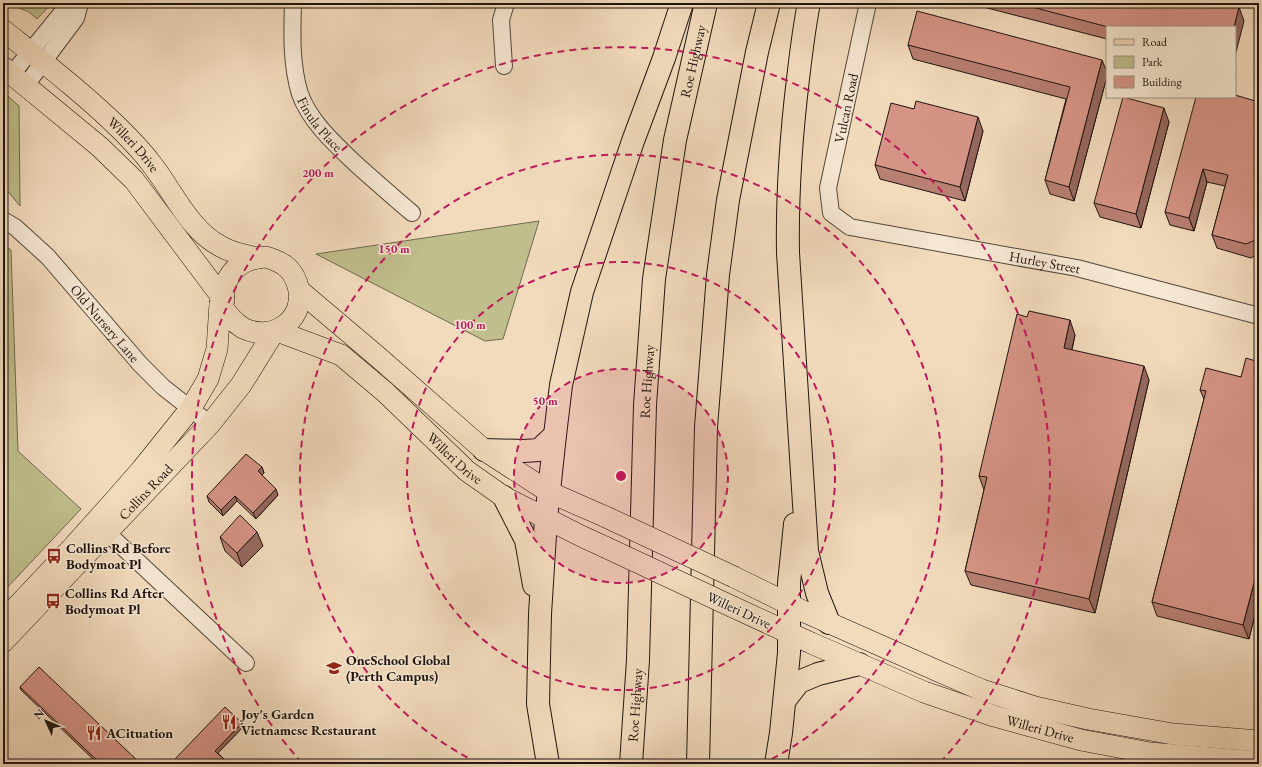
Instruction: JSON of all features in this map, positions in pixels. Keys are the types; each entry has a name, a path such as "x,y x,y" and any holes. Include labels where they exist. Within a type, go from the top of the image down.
{"highway":[{"path":"548,764 538,704 540,614 546,518 561,385 582,292 682,3"},
{"name":"Roe Highway","path":"631,764 638,660 645,405 654,279 675,140 706,3"},
{"path":"698,764 706,427 718,275 728,200 757,52 769,3"},
{"path":"809,3 804,26 791,132 788,253 807,551 817,593 829,623"},
{"path":"484,450 524,452 539,450 555,435"},
{"path":"776,764 785,700 789,653 789,583 802,459"},
{"path":"504,497 526,540 540,614"},
{"path":"785,700 799,682 818,674 859,664"}],"main road":[{"name":"Willeri Drive","path":"3,30 87,99 119,129 150,162 193,223 207,237 221,247 257,258"},
{"name":"Willeri Drive","path":"14,76 100,147 134,180 222,302 232,320 244,328 262,333 275,331 341,355 385,392 467,471 504,497 605,547 733,607 924,692 994,716 1081,740 1150,753 1259,762"},
{"name":"Willeri Drive","path":"222,302 224,287 230,275 237,266 257,258 266,257 276,260 287,267 294,275 300,291 484,450 549,492 734,577 789,605 982,690 1035,707 1088,719 1173,734 1259,741"},
{"path":"275,331 284,326 294,316 299,304 300,291"},
{"name":"Collins Road","path":"3,642 101,527 142,469 191,408 208,379 217,349 222,302"},
{"name":"Collins Road","path":"3,621 210,424 241,386 275,331"}],"street":[{"path":"36,57 64,10 77,3"},
{"path":"14,76 76,18 80,3"},
{"name":"Finula Place","path":"293,3 294,64 300,95 314,119 330,140 385,191 412,213"},
{"path":"504,66 501,20 505,3"},
{"name":"Vulcan Road","path":"831,213 828,188 868,3"},
{"name":"Hurley Street","path":"831,213 850,227 1077,268 1259,316"},
{"name":"Old Nursery Lane","path":"3,220 15,228 48,258 140,364 163,387 210,424"},
{"path":"101,527 246,663"}],"green space":[{"path":"7,3 52,3 37,19 29,12"},
{"path":"3,92 19,106 20,206 6,189 3,188"},
{"path":"539,221 503,339 485,341 316,254"},
{"path":"3,244 11,250 18,451 81,509 3,592"}],"building":[{"path":"1017,3 1225,3 1239,7 1234,26 1106,26"},
{"path":"917,11 1102,60 1069,187 1045,180 1070,87 908,45"},
{"path":"1236,95 1259,102 1259,225 1255,240 1246,244 1212,235 1228,175 1203,169 1189,218 1165,212 1196,98 1236,98"},
{"path":"1123,98 1164,108 1136,214 1094,203"},
{"path":"916,101 978,117 960,187 875,165 891,103 914,109"},
{"path":"1029,311 1070,320 1064,348 1144,366 1089,599 965,571 987,477 979,476 1017,314 1027,317"},
{"path":"1246,358 1259,362 1259,564 1243,625 1152,602 1206,391 1200,390 1206,368 1241,377"},
{"path":"246,454 262,467 258,471 276,489 253,513 235,496 221,510 207,496"},
{"path":"240,515 257,532 237,553 220,537"},
{"path":"39,667 140,763 173,761 225,707 242,723 215,751 225,760 221,764 101,764 20,687"},
{"path":"257,760 261,764 253,764"}],"place":[{"name":"Collins Rd Before Bodymoat Pl","path":"54,556"},
{"name":"Collins Rd After Bodymoat Pl","path":"53,601"},
{"name":"OneSchool Global (Perth Campus)","path":"334,668"},
{"name":"Joy's Garden Vietnamese Restaurant","path":"229,722"},
{"name":"ACituation","path":"94,733"}]}
